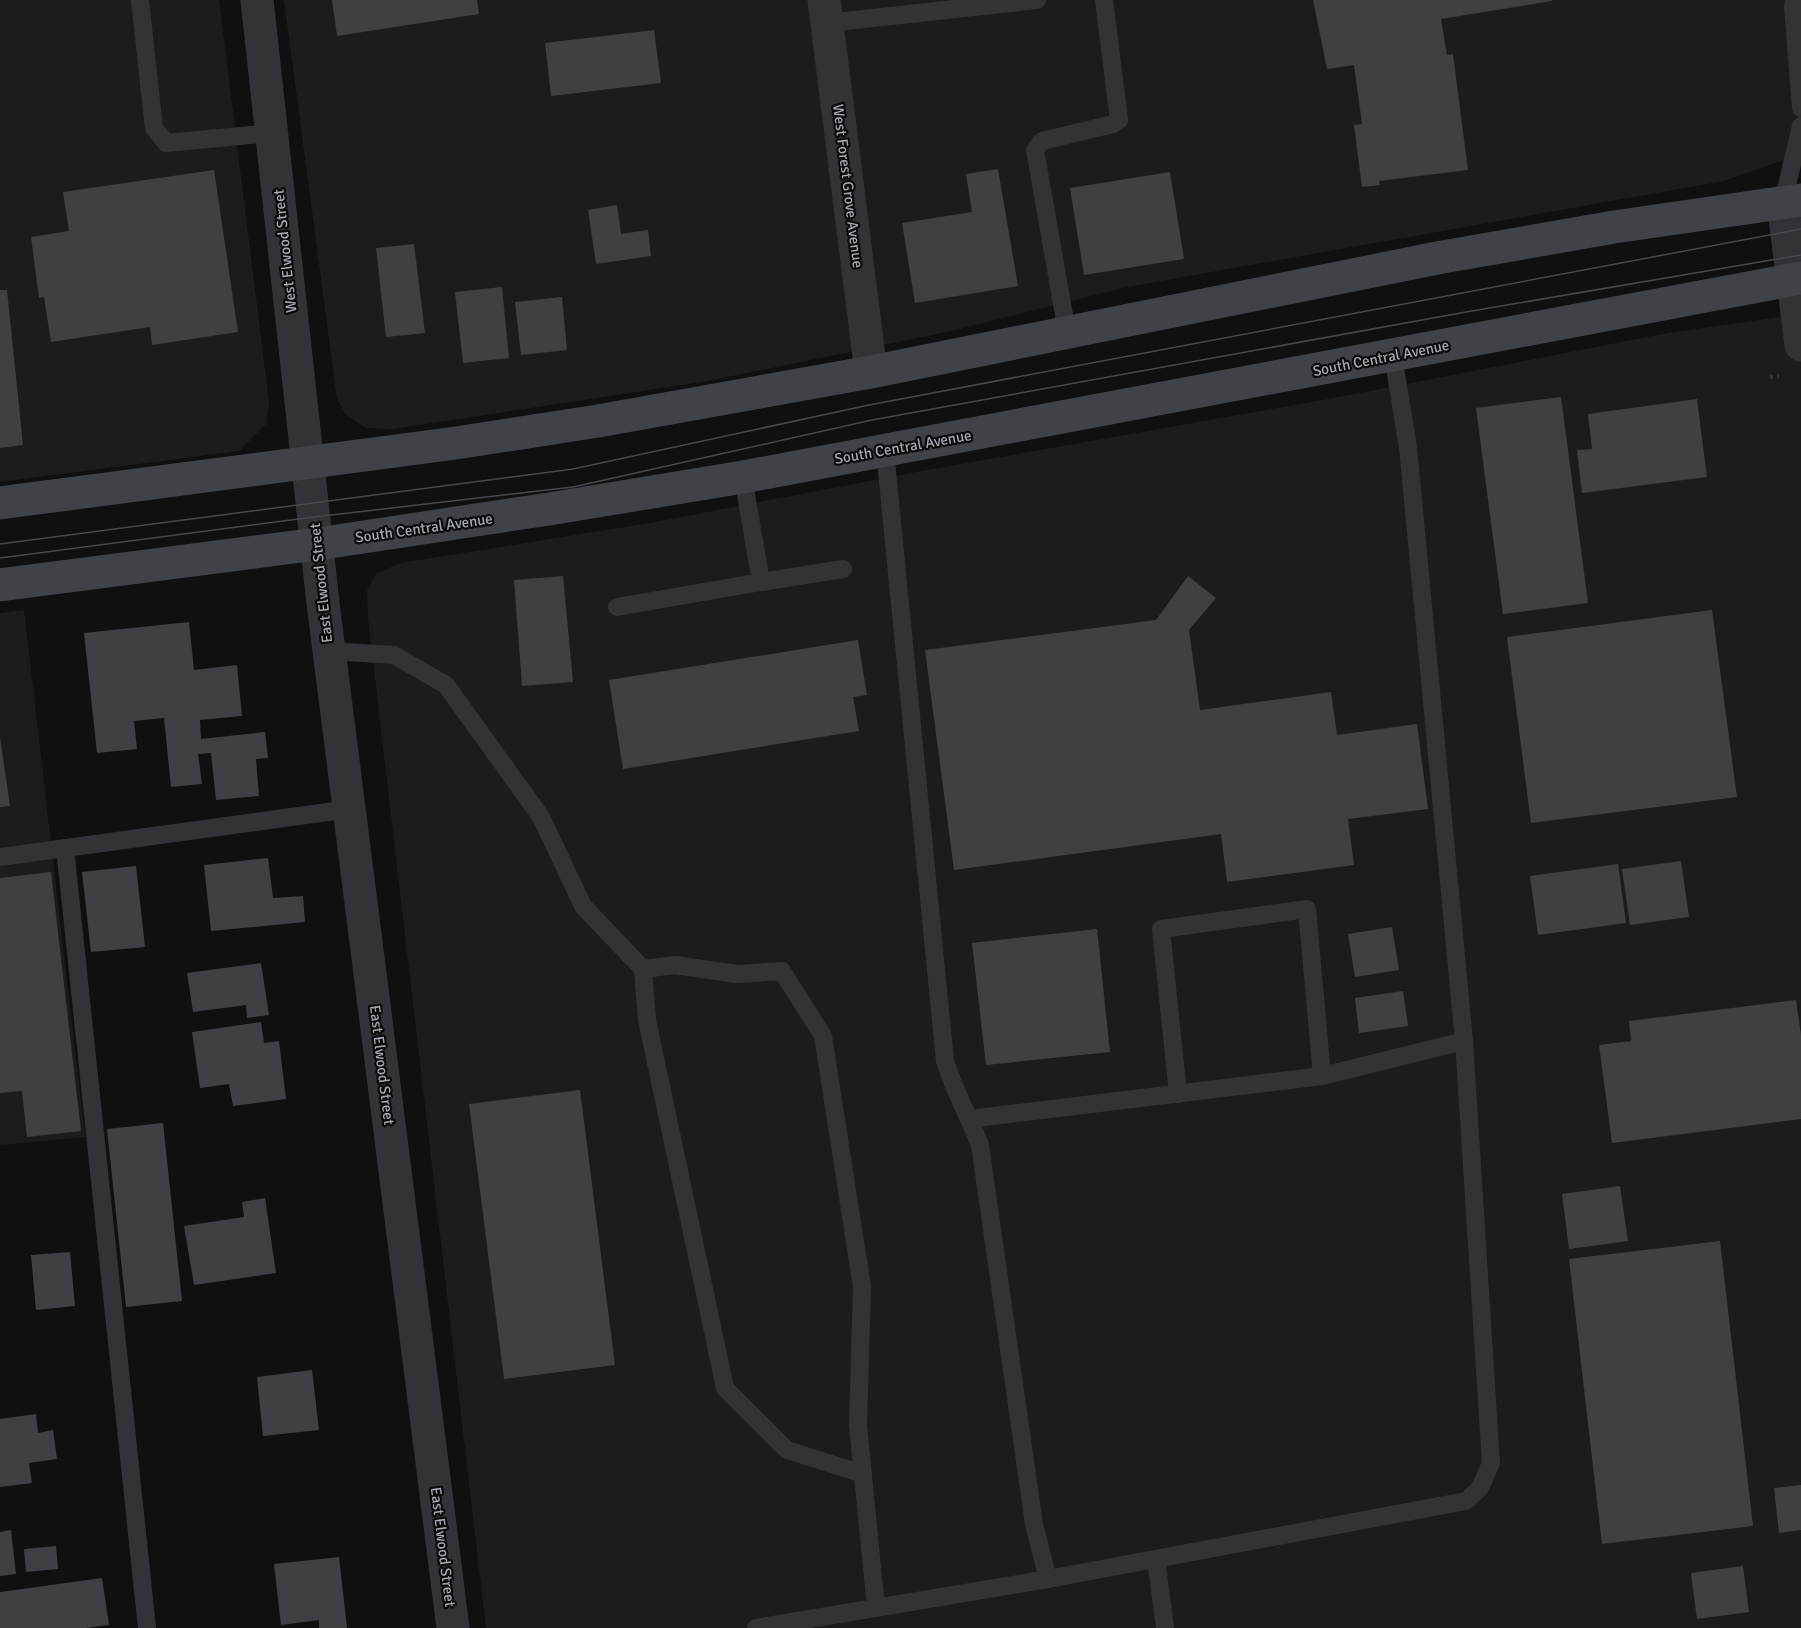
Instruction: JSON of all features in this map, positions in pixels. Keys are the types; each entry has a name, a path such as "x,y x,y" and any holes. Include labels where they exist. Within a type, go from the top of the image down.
{"main road":[{"path":"0,503 456,443 598,421 871,372 1437,258 1614,227 1792,201"},
{"name":"South Central Avenue","path":"0,585 317,544 743,477 1797,279"}],"street":[{"name":"West Elwood Street","path":"257,0 312,502"},
{"name":"West Forest Grove Avenue","path":"826,11 871,372"},
{"path":"1792,201 1801,345"},
{"name":"East Elwood Street","path":"312,502 328,651 453,1628"}],"lane":[{"path":"140,0 154,128 166,143 272,133"},
{"path":"826,11 1037,0"},
{"path":"1067,332 1035,150 1042,141 1113,124 1119,120 1104,0"},
{"path":"1793,2 1801,108"},
{"path":"1792,201 1801,126"},
{"path":"756,1628 1048,1579 1466,1501 1480,1488 1491,1463 1464,1041 1408,447 1393,356"},
{"path":"885,451 945,1061 980,1145 1034,1524 1048,1579"},
{"path":"743,477 761,582"},
{"path":"617,607 843,569"},
{"path":"328,651 394,654 446,685 541,817 583,906 643,969 647,1020 725,1388 787,1450 863,1474"},
{"path":"0,857 350,809"},
{"path":"65,848 147,1628"},
{"path":"1178,1094 1161,929 1307,909 1322,1076"},
{"path":"643,969 675,965 737,974 782,971 823,1036 862,1287 858,1425 876,1608"},
{"path":"969,1119 1322,1076 1464,1041"},
{"path":"1156,1559 1165,1628"}],"shaded area":[{"path":"0,0 219,0 269,402 266,424 239,451 0,482"},
{"path":"284,0 1801,0 1801,154 1724,181 1127,287 951,331 708,381 393,429 366,428 346,415 337,399"},
{"path":"1801,314 1801,1628 486,1628 368,618 367,591 376,574 400,563 650,523 927,470 1334,398 1668,333"},
{"path":"24,610 85,1137 0,1145 0,613"}],"building":[{"path":"332,0 477,0 479,14 337,36"},
{"path":"1313,0 1552,1 1441,19 1447,55 1453,54 1468,170 1379,181 1380,185 1362,187 1354,125 1362,124 1354,65 1327,69"},
{"path":"654,30 661,83 551,96 545,43"},
{"path":"998,169 1018,286 915,303 902,223 972,212 966,174"},
{"path":"214,170 238,332 152,345 150,327 51,342 44,297 39,298 31,237 69,231 63,192"},
{"path":"1170,172 1184,259 1084,275 1070,188"},
{"path":"617,205 621,234 648,230 651,256 596,264 588,210"},
{"path":"414,244 425,333 386,337 376,248"},
{"path":"502,287 509,358 463,363 455,292"},
{"path":"0,290 7,290 23,445 0,448"},
{"path":"562,297 567,350 521,355 515,302"},
{"path":"1561,397 1588,603 1503,614 1476,408"},
{"path":"1697,399 1707,477 1582,493 1577,450 1592,449 1588,414"},
{"path":"563,576 573,682 522,686 514,580"},
{"path":"1188,576 1216,598 1189,630 1200,710 1331,692 1337,735 1417,724 1428,809 1348,819 1354,865 1227,882 1221,834 954,870 925,650 1156,620"},
{"path":"1712,610 1737,797 1531,823 1507,637"},
{"path":"189,622 194,670 237,665 242,716 200,720 201,739 265,732 268,758 256,759 259,796 216,800 211,753 198,754 202,784 171,787 164,718 134,721 137,749 97,753 84,633"},
{"path":"858,640 867,695 853,697 859,731 623,769 609,680"},
{"path":"0,737 10,806 0,807"},
{"path":"268,858 273,898 303,896 305,922 211,931 204,865"},
{"path":"1681,861 1689,917 1630,925 1622,869"},
{"path":"1618,864 1626,923 1538,935 1530,876"},
{"path":"136,866 145,947 91,952 82,872"},
{"path":"51,872 81,1131 27,1137 22,1091 0,1093 0,878"},
{"path":"1392,927 1399,970 1355,977 1348,934"},
{"path":"1097,929 1110,1052 986,1065 972,943"},
{"path":"261,963 269,1015 247,1018 246,1005 193,1012 187,973"},
{"path":"1403,991 1408,1026 1359,1033 1355,998"},
{"path":"1796,1000 1801,1035 1801,1119 1612,1143 1599,1045 1631,1041 1629,1021"},
{"path":"261,1022 264,1043 279,1041 286,1099 233,1106 229,1084 200,1088 192,1032"},
{"path":"580,1090 615,1365 504,1379 469,1104"},
{"path":"163,1123 182,1301 126,1307 107,1129"},
{"path":"1620,1186 1628,1241 1569,1249 1562,1194"},
{"path":"265,1198 276,1273 194,1285 184,1226 244,1217 242,1202"},
{"path":"1720,1241 1753,1526 1602,1544 1569,1259"},
{"path":"70,1252 75,1306 36,1310 31,1255"},
{"path":"312,1370 319,1430 263,1436 257,1377"},
{"path":"36,1414 38,1433 53,1430 57,1459 29,1463 32,1483 0,1487 0,1419"},
{"path":"1801,1485 1801,1530 1779,1533 1774,1488"},
{"path":"11,1530 16,1574 0,1576 0,1532"},
{"path":"56,1546 58,1569 26,1572 24,1549"},
{"path":"339,1557 347,1628 319,1628 319,1620 281,1625 274,1564"},
{"path":"1743,1566 1749,1612 1697,1619 1691,1573"},
{"path":"102,1578 109,1625 86,1628 0,1628 0,1592"}],"tram line":[{"path":"0,544 573,469 869,405 1801,229"},
{"path":"0,558 314,517 573,487 872,420 1466,312 1801,255"}]}
